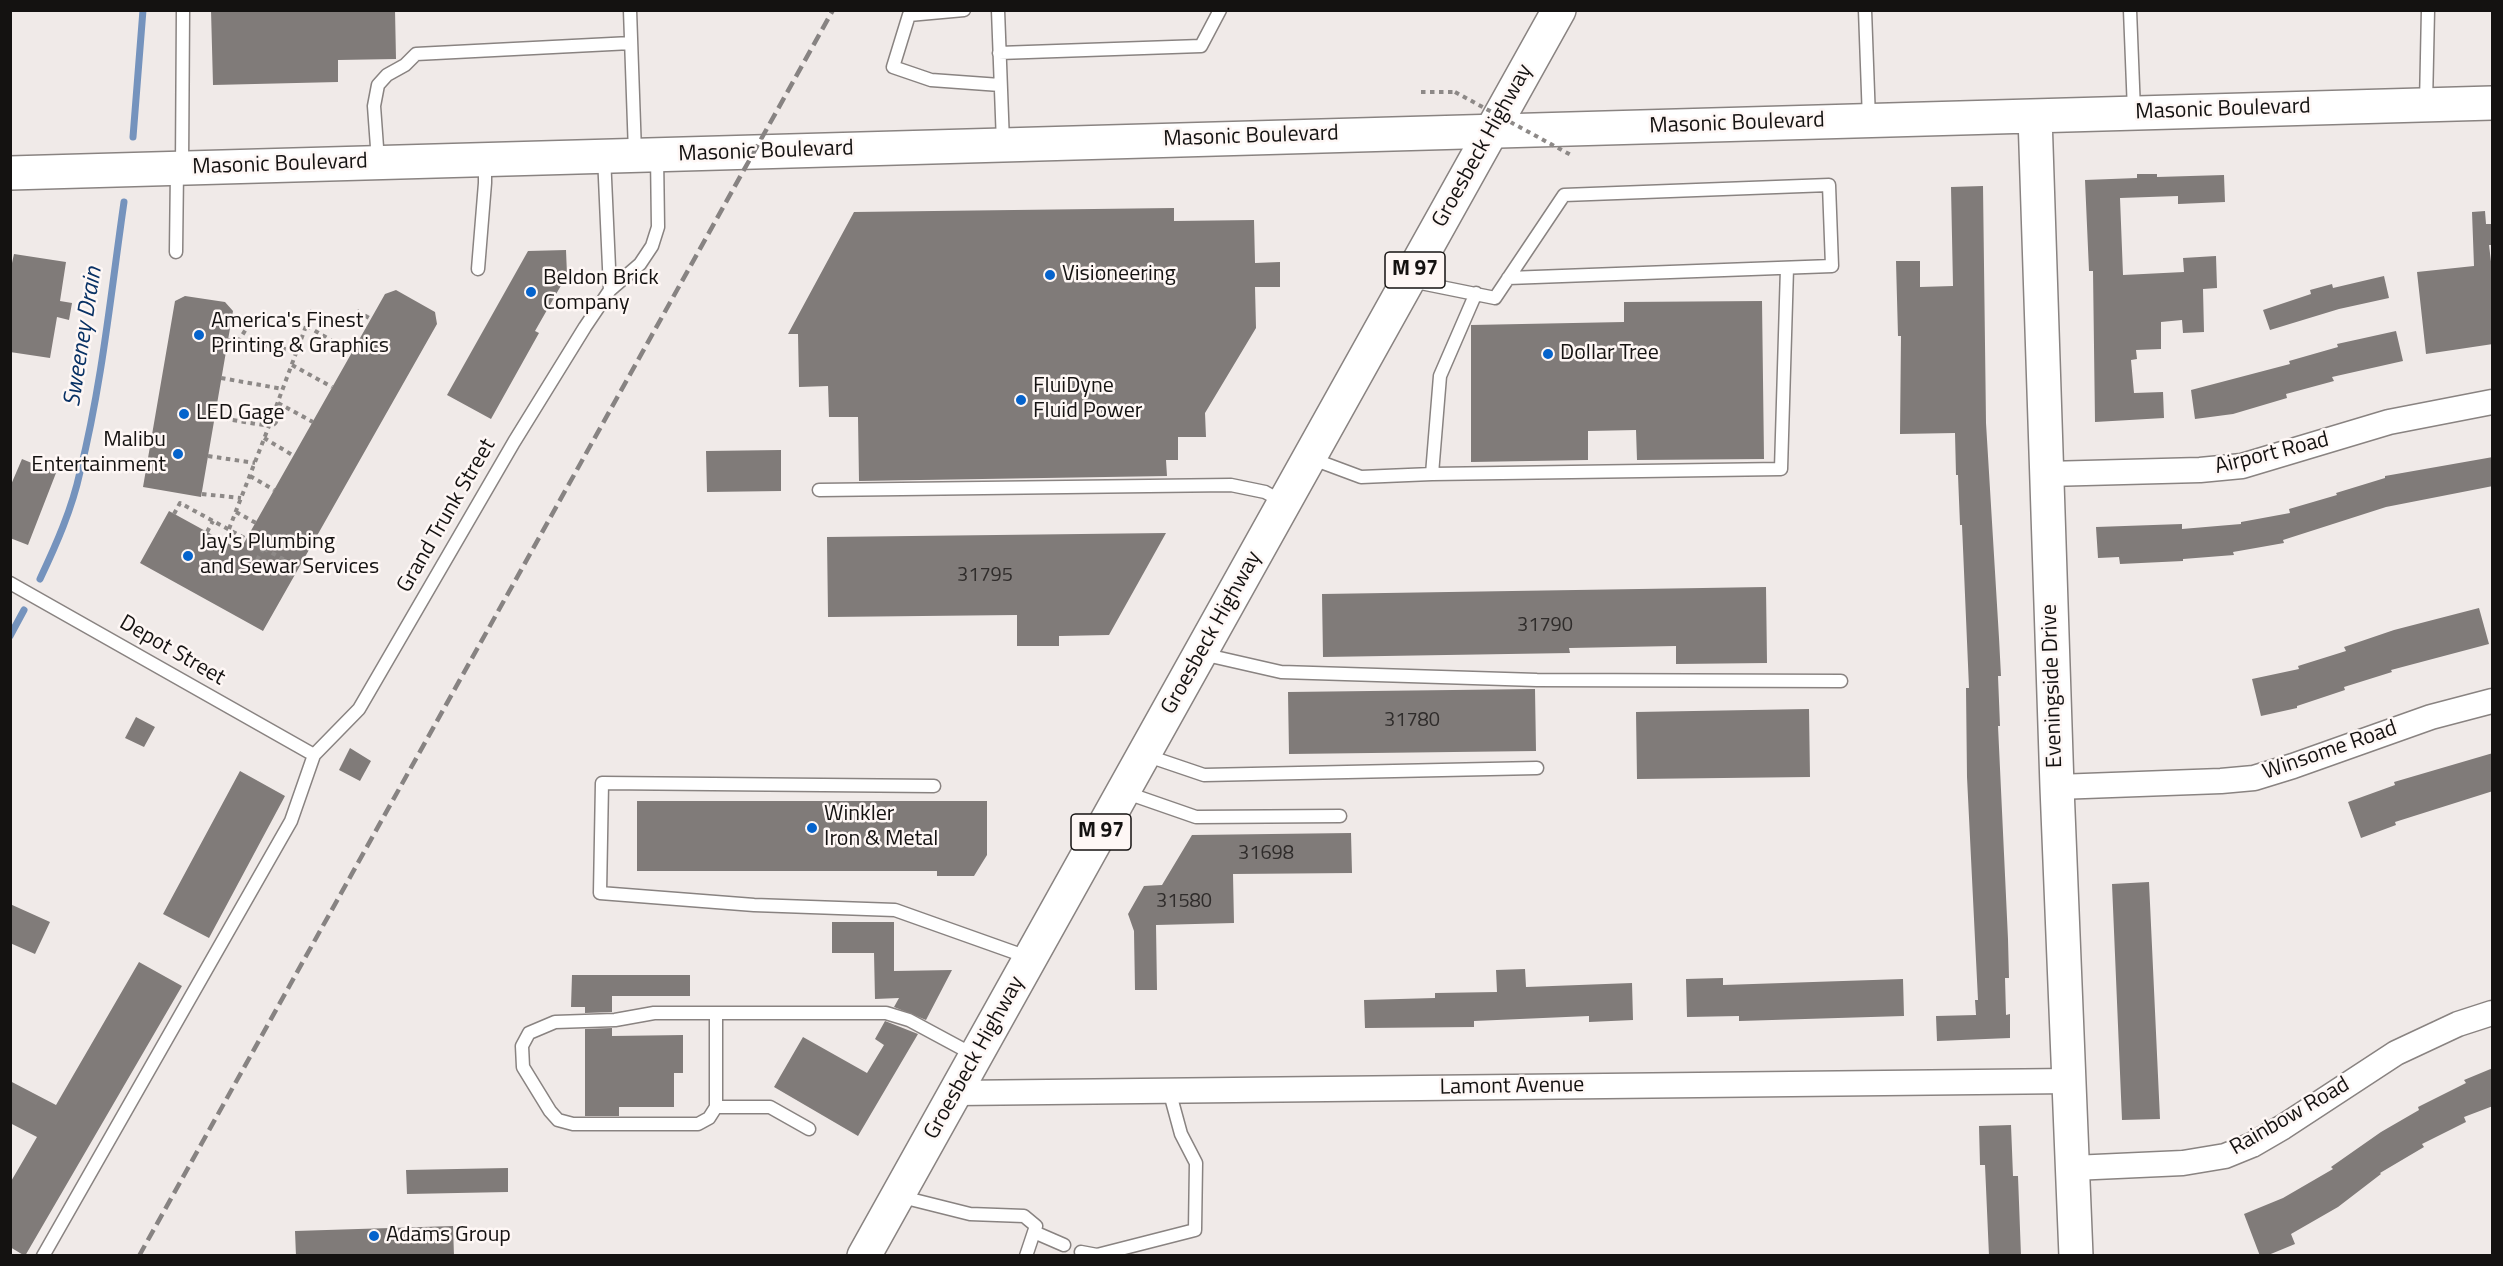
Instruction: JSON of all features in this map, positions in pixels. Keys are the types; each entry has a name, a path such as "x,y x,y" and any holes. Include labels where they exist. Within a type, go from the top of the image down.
{"street":[{"name":"Groesbeck Highway","path":"864,1256 1559,10"},
{"name":"Masonic Boulevard","path":"10,173 2493,103"},
{"name":"Eveningside Drive","path":"2035,116 2057,787 2076,1256"},
{"name":"Airport Road","path":"2047,474 2200,470 2242,466 2389,422 2493,402"},
{"name":"Winsome Road","path":"2057,787 2254,778 2421,721 2493,702"},
{"name":"Rainbow Road","path":"2073,1168 2150,1166 2225,1156 2252,1145 2283,1127 2396,1053 2458,1024 2493,1013"},
{"name":"Lamont Avenue","path":"955,1093 2070,1081"}],"lane":[{"path":"176,252 183,10"},
{"path":"610,290 632,155 630,10"},
{"path":"964,10 909,15 893,67 931,80 1000,85"},
{"path":"998,10 1003,145"},
{"path":"999,53 1201,46 1220,10"},
{"path":"1865,10 1869,120"},
{"path":"2130,10 2134,113"},
{"path":"2426,105 2428,10"},
{"path":"378,163 374,106 378,85 387,75 405,65 416,54 630,43"},
{"name":"Grand Trunk Street","path":"314,755 359,709 514,442 610,290 640,264 656,237 658,226 632,155"},
{"path":"478,269 485,159"},
{"path":"1410,280 1495,298 1508,278 1564,195 1829,184 1832,266 1508,278"},
{"path":"1310,458 1361,477 1781,469 1787,268"},
{"path":"1432,474 1440,376 1476,293"},
{"path":"819,490 1231,485 1265,492 1285,503"},
{"name":"Depot Street","path":"10,583 314,755"},
{"path":"1201,654 1281,672 1537,680 1841,681"},
{"path":"43,1256 291,821 314,755"},
{"path":"1144,755 1204,775 1537,768"},
{"path":"934,786 602,783 600,893 754,905 895,910 1030,958"},
{"path":"1123,792 1196,818 1340,816"},
{"path":"716,1012 716,1107 710,1118 698,1124 573,1124 558,1120 540,1097 523,1068 522,1046 529,1033 555,1022 615,1020 654,1013 716,1012 886,1012 909,1020 976,1056"},
{"path":"1081,1252 1096,1255 1195,1230 1196,1163 1181,1134 1168,1090"},
{"path":"716,1107 770,1107 809,1129"},
{"path":"897,1196 970,1214 1024,1216 1036,1226 1026,1256"},
{"path":"1034,1232 1064,1245"}],"path":[{"path":"1421,92 1455,92 1570,155"},
{"path":"273,415 312,310"},
{"path":"357,311 371,319"},
{"path":"238,342 254,316"},
{"path":"307,326 352,353"},
{"path":"228,340 297,351"},
{"path":"292,365 332,387"},
{"path":"221,378 283,388"},
{"path":"278,403 313,422"},
{"path":"269,426 266,423 266,417 273,415"},
{"path":"229,529 269,426 276,422 277,419 273,415"},
{"path":"215,417 269,426"},
{"path":"264,438 294,456"},
{"path":"208,456 255,463"},
{"path":"249,476 274,490"},
{"path":"202,494 241,498"},
{"path":"174,514 180,503 296,566 289,578"},
{"path":"236,512 256,523"},
{"path":"207,532 213,521"},
{"path":"257,560 263,549"}],"building":[{"path":"211,10 395,10 396,59 338,60 338,82 213,85"},
{"path":"2137,174 2157,174 2157,177 2224,175 2225,202 2178,204 2178,196 2120,198 2123,275 2184,272 2183,258 2216,256 2217,288 2203,289 2204,332 2183,333 2182,320 2161,322 2161,349 2136,350 2137,359 2131,360 2134,393 2163,392 2164,418 2095,422 2093,271 2089,271 2085,180 2137,178"},
{"path":"1983,186 1986,423 2001,676 1998,676 2000,726 1998,726 2008,939 2009,978 2005,978 2006,1015 2010,1014 2010,1038 1937,1041 1936,1016 1976,1015 1975,1000 1978,1000 1967,777 1966,688 1969,688 1962,525 1960,525 1958,475 1956,475 1955,433 1900,434 1901,336 1898,336 1896,261 1920,261 1920,287 1953,286 1951,187"},
{"path":"1174,208 1174,221 1254,220 1255,263 1280,262 1280,287 1255,287 1256,328 1205,413 1206,437 1178,437 1178,460 1166,460 1167,476 859,481 858,417 829,417 828,386 799,387 798,334 788,334 854,212"},
{"path":"2485,211 2486,224 2493,224 2493,245 2489,245 2493,278 2493,344 2426,354 2417,272 2474,266 2472,212"},
{"path":"566,250 567,275 535,331 539,333 491,419 447,395 528,251"},
{"path":"14,254 66,262 60,301 72,303 69,320 57,317 50,358 10,352 10,272"},
{"path":"2384,276 2389,298 2339,309 2270,330 2263,310 2311,294 2310,290 2332,284 2333,288"},
{"path":"396,290 435,312 437,324 263,631 140,563 169,511 240,550 385,294"},
{"path":"185,296 225,302 233,311 201,497 143,487 175,301"},
{"path":"1762,301 1764,459 1637,460 1636,430 1588,431 1588,460 1471,462 1471,325 1624,322 1624,302"},
{"path":"2396,331 2403,361 2332,377 2334,381 2286,394 2287,398 2233,414 2195,419 2191,390 2290,364 2289,361 2338,347 2337,344"},
{"path":"781,450 781,491 707,492 706,451"},
{"path":"2493,457 2493,486 2386,507 2283,540 2284,543 2233,552 2234,555 2183,559 2183,561 2120,564 2119,557 2098,558 2096,527 2182,524 2182,529 2241,524 2241,522 2290,513 2289,509 2337,495 2336,493 2385,478 2385,476"},
{"path":"22,459 56,473 28,545 10,538 10,487"},
{"path":"1166,533 1109,635 1059,636 1059,646 1017,646 1017,615 828,617 827,537"},
{"path":"1766,587 1767,663 1676,664 1676,646 1569,648 1570,653 1323,657 1322,594"},
{"path":"2479,608 2489,644 2391,670 2392,672 2344,687 2345,690 2297,706 2297,708 2261,716 2252,679 2299,669 2298,666 2346,651 2344,647 2394,630"},
{"path":"1535,689 1536,751 1289,754 1288,692"},
{"path":"1809,709 1810,777 1637,779 1636,712"},
{"path":"136,717 155,727 144,747 125,738"},
{"path":"350,748 371,761 360,781 339,770"},
{"path":"2493,753 2493,791 2395,822 2396,825 2361,838 2348,802 2395,785 2394,782"},
{"path":"240,771 285,796 209,938 163,914"},
{"name":"Winkler Iron & Metal","path":"637,801 987,801 987,855 974,876 937,876 937,871 637,871"},
{"path":"1351,833 1352,873 1233,874 1234,923 1156,925 1157,990 1135,990 1134,931 1128,914 1144,886 1162,885 1192,835"},
{"path":"2149,882 2160,1119 2122,1120 2112,884"},
{"path":"10,904 50,922 35,954 10,943"},
{"path":"832,922 894,922 894,971 952,970 926,1020 894,1007 899,998 875,999 874,953 832,953"},
{"path":"139,962 182,986 25,1256 10,1247 10,1183 37,1137 10,1123 10,1081 56,1105"},
{"path":"1525,969 1526,987 1632,983 1633,1020 1589,1022 1589,1016 1474,1021 1474,1027 1365,1028 1364,1000 1435,998 1435,993 1497,992 1496,970"},
{"path":"572,975 690,975 690,996 612,996 612,1012 585,1013 585,1007 571,1007"},
{"path":"1723,978 1723,985 1903,979 1904,1016 1739,1021 1739,1016 1687,1017 1686,979"},
{"path":"885,1021 918,1034 858,1136 774,1087 803,1037 867,1073 884,1045 875,1039"},
{"path":"612,1028 612,1036 683,1035 683,1073 674,1073 674,1107 619,1107 619,1116 585,1116 585,1029"},
{"path":"2493,1068 2493,1106 2464,1117 2466,1122 2422,1144 2424,1147 2380,1173 2338,1207 2291,1234 2295,1244 2266,1256 2260,1256 2244,1214 2283,1198 2333,1169 2331,1167 2381,1132 2419,1110 2418,1107 2466,1083 2464,1080"},
{"path":"2011,1125 2013,1176 2018,1176 2021,1256 1989,1256 1985,1165 1980,1165 1979,1126"},
{"path":"508,1168 508,1192 407,1194 406,1170"},
{"name":"Adams Group","path":"453,1226 454,1256 296,1256 295,1231"}],"waterway":[{"name":"Sweeney Drain","path":"133,137 143,10"},
{"name":"Sweeney Drain","path":"40,579 68,513 88,439 124,202"},
{"name":"Sweeney Drain","path":"10,636 24,610"}],"railway":[{"path":"139,1256 833,10"}],"place":[{"name":"Visioneering","path":"1050,275"},
{"name":"Beldon Brick Company","path":"531,292"},
{"name":"America's Finest Printing & Graphics","path":"199,335"},
{"name":"Dollar Tree","path":"1548,354"},
{"name":"FluiDyne Fluid Power","path":"1021,400"},
{"name":"LED Gage","path":"184,414"},
{"name":"Malibu Entertainment","path":"178,454"},
{"name":"Jay's Plumbing and Sewar Services","path":"188,556"},
{"name":"Winkler Iron & Metal","path":"812,828"},
{"name":"Adams Group","path":"374,1236"}]}
